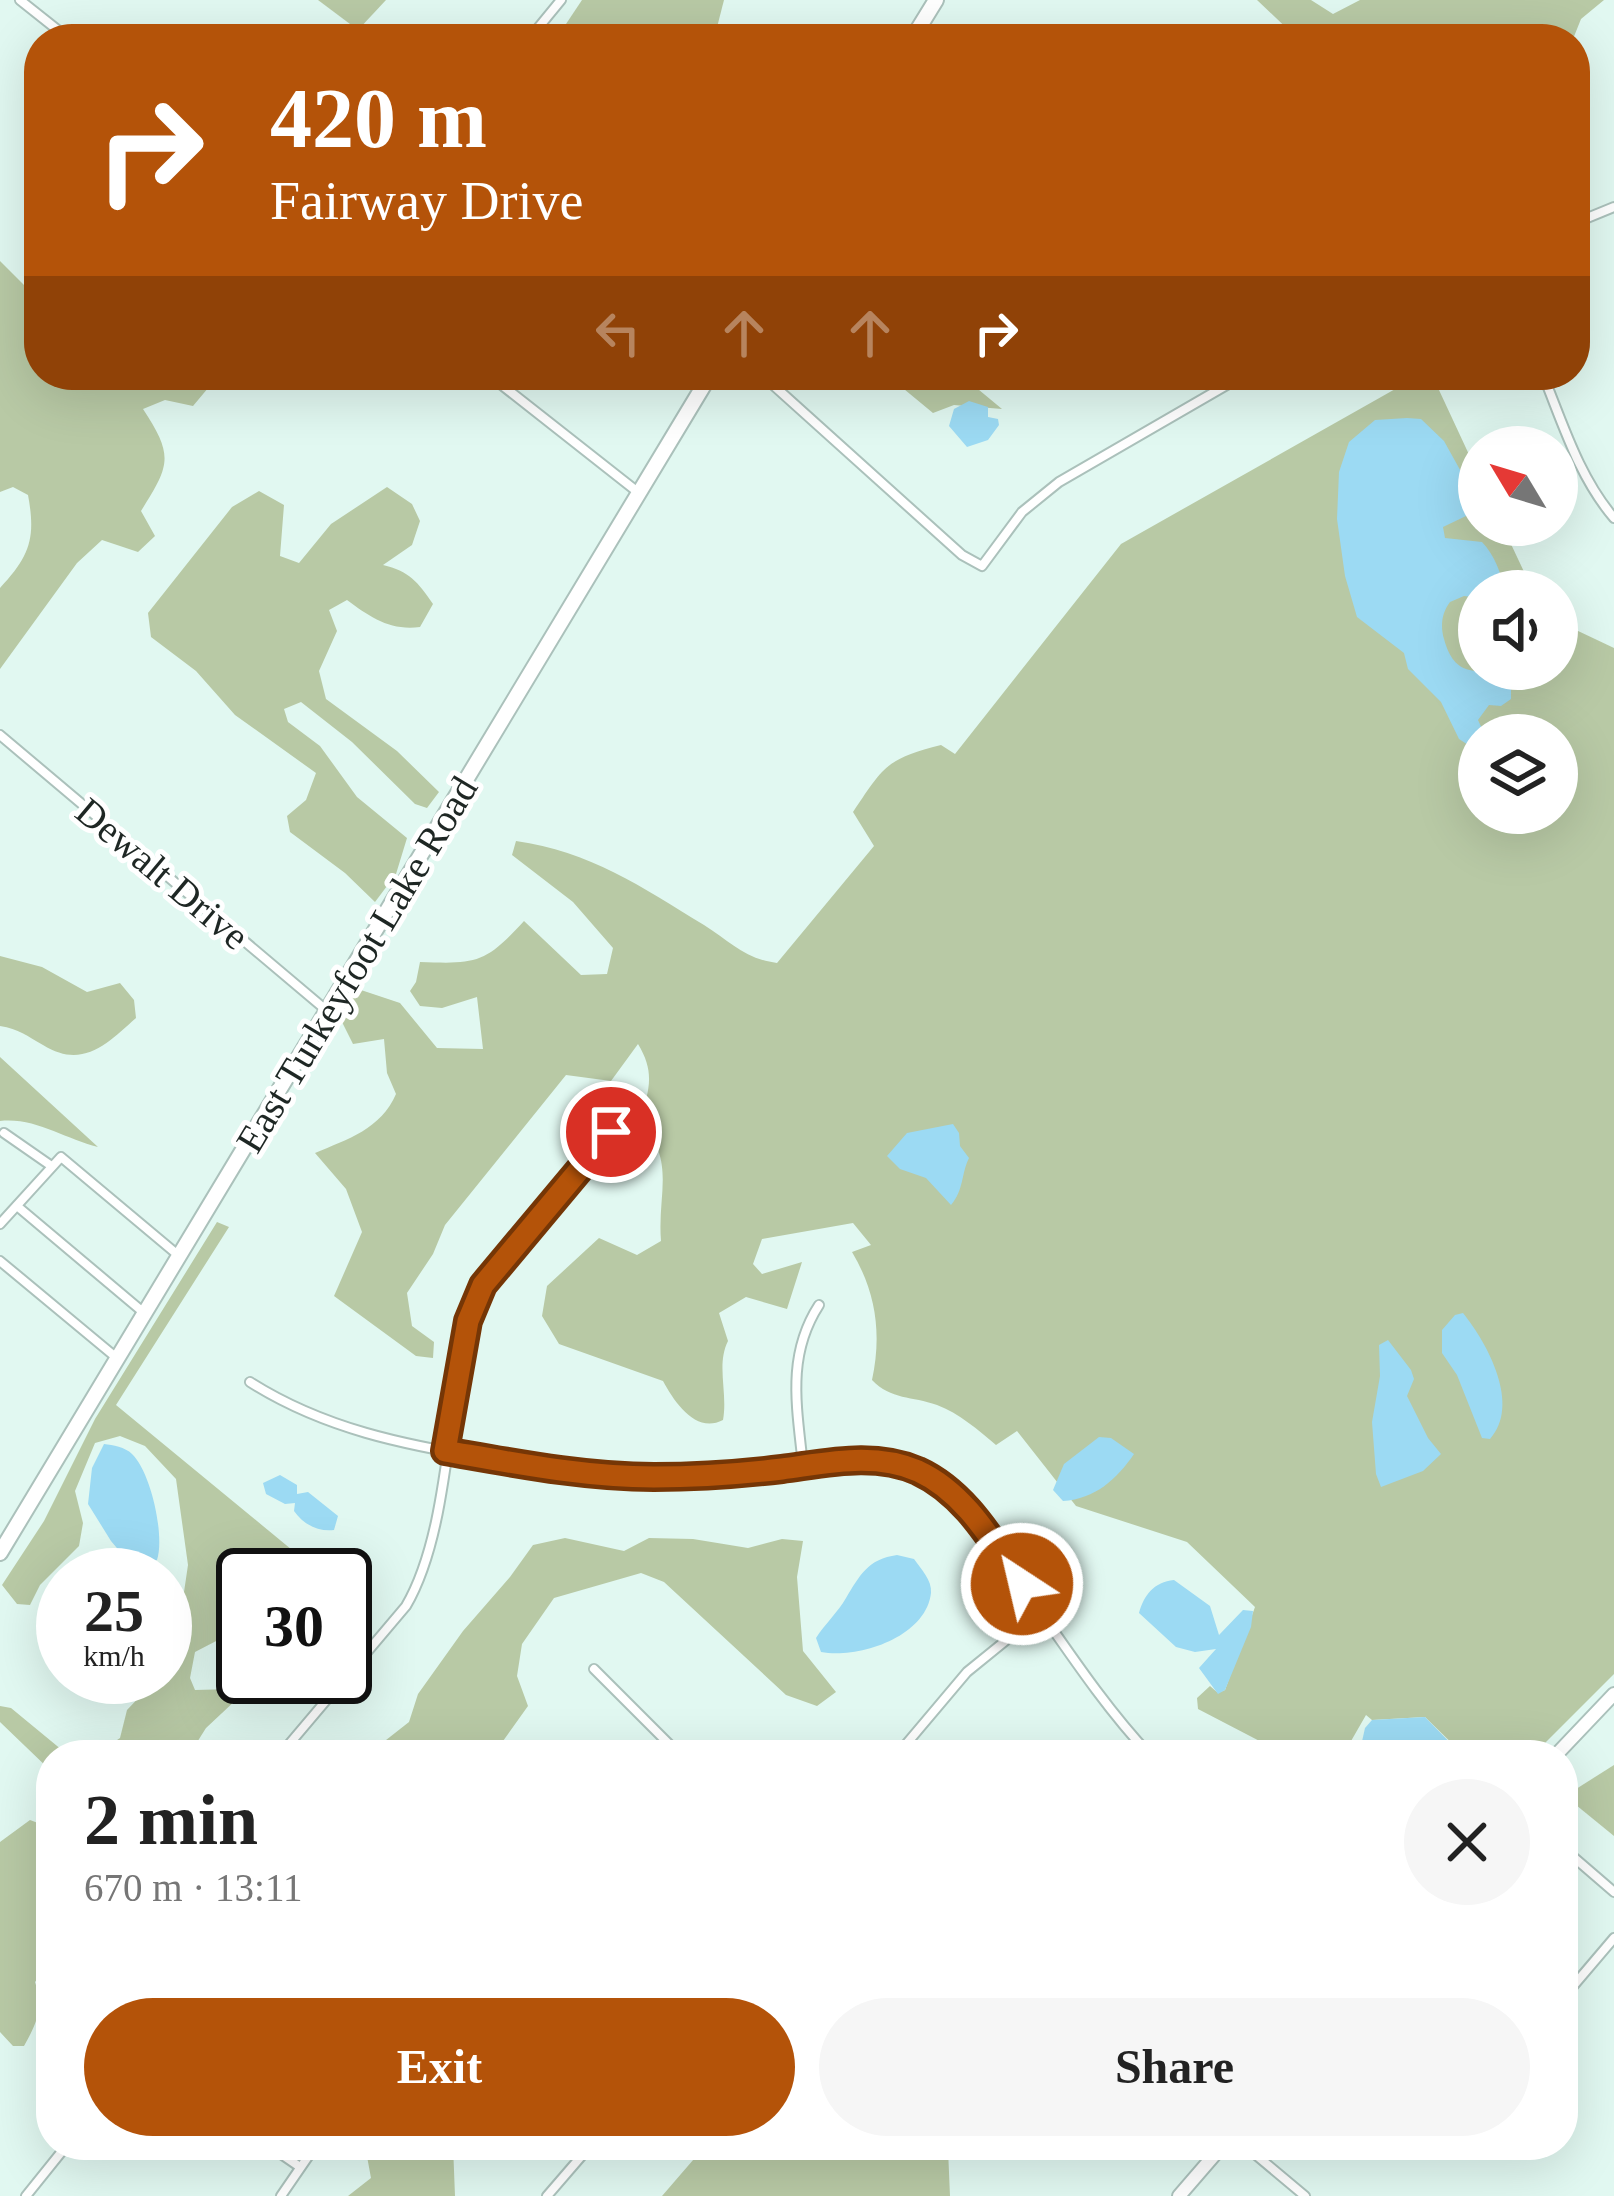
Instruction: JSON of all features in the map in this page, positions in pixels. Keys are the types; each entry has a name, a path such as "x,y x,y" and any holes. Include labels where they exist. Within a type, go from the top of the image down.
{"main road":[{"name":"East Turkeyfoot Lake Road","path":"0,1553 701,390"}],"street":[{"path":"20,0 50,24"},
{"path":"542,24 561,0"},
{"path":"508,390 639,493"},
{"path":"779,390 962,555 982,566 1022,512 1059,482 1218,390"},
{"path":"1550,390 1578,462 1614,518"},
{"name":"Dewalt Drive","path":"0,735 326,1010"},
{"path":"4,1132 50,1165"},
{"path":"293,1740 416,1589 434,1532 468,1321 483,1285 611,1132"},
{"path":"0,1224 61,1156 179,1256"},
{"path":"16,1205 145,1313"},
{"path":"0,1262 118,1359"},
{"path":"802,1466 796,1400 799,1353 802,1331 819,1305"},
{"path":"250,1382 334,1424 392,1442 538,1467 647,1477 710,1476 879,1460 933,1479 977,1520 1137,1740"},
{"path":"910,1740 968,1672 1041,1612"},
{"path":"594,1669 665,1740"},
{"path":"1570,1740 1614,1694"},
{"path":"1578,1861 1614,1892"},
{"path":"1578,1980 1614,1938"},
{"path":"26,2196 55,2160"},
{"path":"290,2160 301,2168"},
{"path":"281,2196 306,2160"},
{"path":"547,2196 578,2160"},
{"path":"1179,2196 1210,2160"},
{"path":"1262,2160 1305,2196"}],"green space":[{"path":"318,0 386,0 364,24 350,24"},
{"path":"582,0 724,0 718,24 566,24"},
{"path":"1257,0 1311,0 1333,14 1360,0 1604,0 1579,24 1282,24"},
{"path":"0,261 24,285 24,390 206,390 193,406 165,400 143,409 164,450 163,471 141,511 155,536 138,552 102,540 77,563 0,669 0,588 24,556 31,523 28,495 13,487 0,492"},
{"path":"905,390 979,390 1002,409 954,405 933,413"},
{"path":"1393,390 1439,390 1458,431 1458,546 1512,546 1523,570 1458,570 1458,690 1578,690 1578,631 1614,648 1614,1674 1547,1740 1449,1740 1425,1717 1372,1720 1366,1715 1352,1740 1258,1740 1198,1709 1197,1698 1210,1686 1218,1693 1225,1690 1255,1607 1187,1542 1076,1506 1017,1431 996,1445 953,1413 894,1394 872,1380 875,1314 867,1282 852,1252 871,1245 853,1223 762,1239 753,1264 762,1274 802,1262 787,1309 746,1297 719,1313 728,1341 723,1360 723,1420 695,1420 663,1381 559,1344 542,1316 547,1286 599,1238 637,1255 661,1241 662,1163 651,1135 639,1121 649,1081 638,1044 611,1081 566,1075 445,1225 433,1254 407,1293 412,1326 434,1342 433,1358 416,1356 334,1296 362,1232 346,1189 315,1153 372,1124 396,1094 387,1073 384,1039 353,1044 342,1022 355,988 400,1003 437,1048 483,1049 477,997 442,1008 420,1006 410,991 420,962 478,958 499,946 524,921 581,975 607,974 613,948 573,902 512,855 516,841 567,853 614,872 747,954 777,963 874,846 853,812 880,774 897,760 941,745 955,754 1121,544"},
{"path":"387,487 412,504 420,521 412,545 383,565 412,578 433,604 420,627 409,628 381,621 347,600 329,610 337,631 319,671 326,699 397,751 439,792 427,808 415,804 352,742 301,702 284,709 288,722 320,746 357,797 407,838 396,874 375,902 290,832 287,816 306,800 316,773 235,715 196,671 151,637 148,613 232,507 259,491 284,505 280,556 299,563 331,524"},
{"path":"0,956 42,967 87,992 120,983 134,1000 136,1018 94,1050 70,1055 57,1052 0,1026"},
{"path":"0,1057 98,1147 38,1125 0,1121"},
{"path":"217,1222 229,1227 116,1405 290,1548 216,1548 216,1641 195,1652 192,1668 192,1548 186,1548 176,1479 145,1446 120,1436 95,1443 75,1491 83,1523 79,1546 36,1548 36,1593 30,1605 17,1604 2,1585 44,1521 95,1419"},
{"path":"565,1538 624,1551 649,1538 748,1548 782,1539 803,1541 797,1577 803,1651 836,1692 817,1706 786,1695 664,1582 641,1573 554,1598 522,1644 517,1676 528,1706 504,1740 386,1740 409,1722 418,1694 533,1545"},
{"path":"192,1683 195,1690 216,1689 216,1704 232,1704 198,1740 117,1740 133,1704 192,1704"},
{"path":"0,1706 11,1708 50,1740 36,1740 36,1757 0,1722"},
{"path":"1614,1765 1614,1836 1578,1807 1578,1788"},
{"path":"30,1820 36,1822 36,2020 24,2046 13,2046 0,2032 0,1842"},
{"path":"368,2160 454,2160 455,2196 348,2196 371,2178"},
{"path":"693,2160 948,2160 950,2196 662,2196"}],"water":[{"path":"969,401 988,407 988,417 998,419 999,425 988,440 967,447 949,426 954,409"},
{"path":"1421,419 1444,441 1458,466 1458,520 1443,527 1445,538 1458,539 1458,546 1485,546 1499,570 1458,570 1458,599 1450,602 1442,619 1449,654 1458,664 1458,690 1511,690 1511,699 1501,706 1489,705 1482,714 1458,714 1458,737 1441,702 1408,669 1404,653 1357,617 1345,576 1337,519 1339,472 1349,442 1375,420"},
{"path":"953,1124 969,1158 951,1205 926,1178 900,1169 887,1156 907,1133"},
{"path":"1463,1313 1491,1358 1502,1392 1499,1425 1490,1439 1482,1438 1457,1375 1442,1353 1442,1330"},
{"path":"1388,1340 1411,1370 1414,1379 1407,1396 1441,1454 1423,1471 1381,1487 1372,1422 1380,1376 1379,1345"},
{"path":"1099,1437 1111,1438 1134,1454 1104,1486 1063,1501 1053,1490 1064,1464"},
{"path":"104,1444 129,1452 139,1463 158,1521 159,1548 117,1548 111,1541 88,1504 92,1468"},
{"path":"280,1475 297,1485 297,1494 308,1492 338,1516 334,1530 311,1526 294,1511 295,1503 285,1504 266,1494 263,1483"},
{"path":"897,1555 914,1559 930,1584 926,1608 917,1622 871,1648 821,1652 816,1638 861,1575 879,1560"},
{"path":"1174,1580 1210,1606 1219,1635 1243,1610 1253,1611 1225,1690 1218,1694 1199,1668 1216,1649 1195,1652 1176,1647 1139,1613 1151,1590"},
{"path":"1425,1717 1447,1740 1362,1740 1372,1720"}],"route":[{"path":"611,1132 494,1268 474,1302 445,1451 538,1467 647,1477 710,1476 860,1459 898,1464 933,1479 959,1500 1022,1584"}]}
